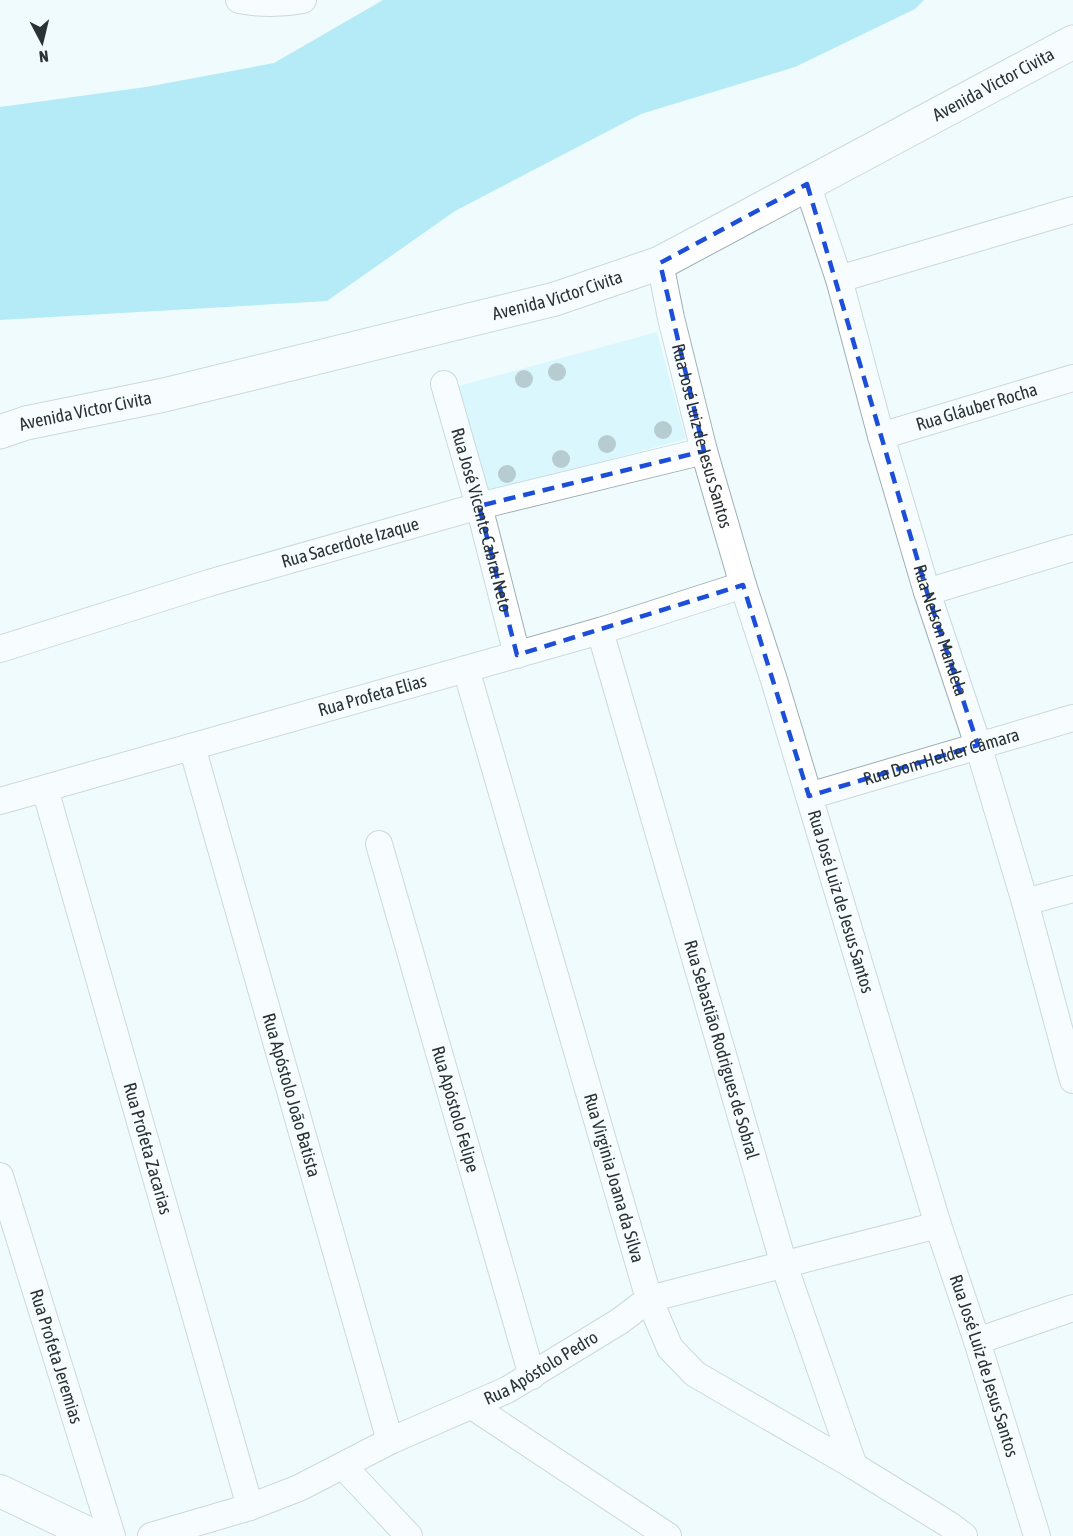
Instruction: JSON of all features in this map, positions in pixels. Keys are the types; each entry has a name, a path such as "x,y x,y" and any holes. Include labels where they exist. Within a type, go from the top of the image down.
{"main road":[{"name":"Avenida Victor Civita","path":"0,432 27,423 164,395 555,298 660,263 1073,42"}],"street":[{"path":"239,0 254,3 303,0"},
{"name":"Rua Nelson Mandela","path":"807,184 839,279 881,436 927,592 978,745 1025,902 1069,1053 1073,1080"},
{"path":"839,279 1073,210"},
{"name":"Rua José Luiz de Jesus Santos","path":"660,263 671,318 704,451 743,585 938,1225 977,1341 1037,1536"},
{"name":"Rua Gláuber Rocha","path":"881,436 1073,378"},
{"name":"Rua José Vicente Cabral Neto","path":"444,384 479,506 517,655"},
{"name":"Rua Sacerdote Izaque","path":"0,649 209,583 479,506 704,451"},
{"path":"927,592 1073,548"},
{"name":"Rua Profeta Elias","path":"0,801 600,632 743,585"},
{"name":"Rua Sebastião Rodrigues de Sobral","path":"600,632 784,1265 854,1466"},
{"name":"Rua Virginia Joana da Silva","path":"466,669 649,1299 670,1348 695,1374 854,1466 964,1536"},
{"name":"Rua Dom Helder Câmara","path":"809,796 1073,718"},
{"name":"Rua Apóstolo João Batista","path":"192,747 390,1442"},
{"name":"Rua Profeta Zacarias","path":"45,789 250,1507"},
{"name":"Rua Apóstolo Felipe","path":"379,844 532,1376"},
{"path":"1025,902 1073,889"},
{"name":"Rua Profeta Jeremias","path":"0,1176 112,1536"},
{"name":"Rua Apóstolo Pedro","path":"151,1536 250,1507 299,1488 390,1442 472,1406 532,1376 620,1321 649,1299 938,1225"},
{"path":"977,1341 1073,1308"},
{"path":"472,1406 668,1536"},
{"path":"343,1466 409,1536"},
{"path":"0,1491 94,1536"}],"highlighted area":[{"path":"807,184 927,592 978,745 809,796 743,585 517,655 479,506 704,451 660,263"}],"shaded area":[{"path":"383,0 924,0 915,9 795,67 641,114 455,211 327,301 0,320 0,107 146,87 274,63"},
{"path":"657,332 686,439 488,493 458,386"}]}
